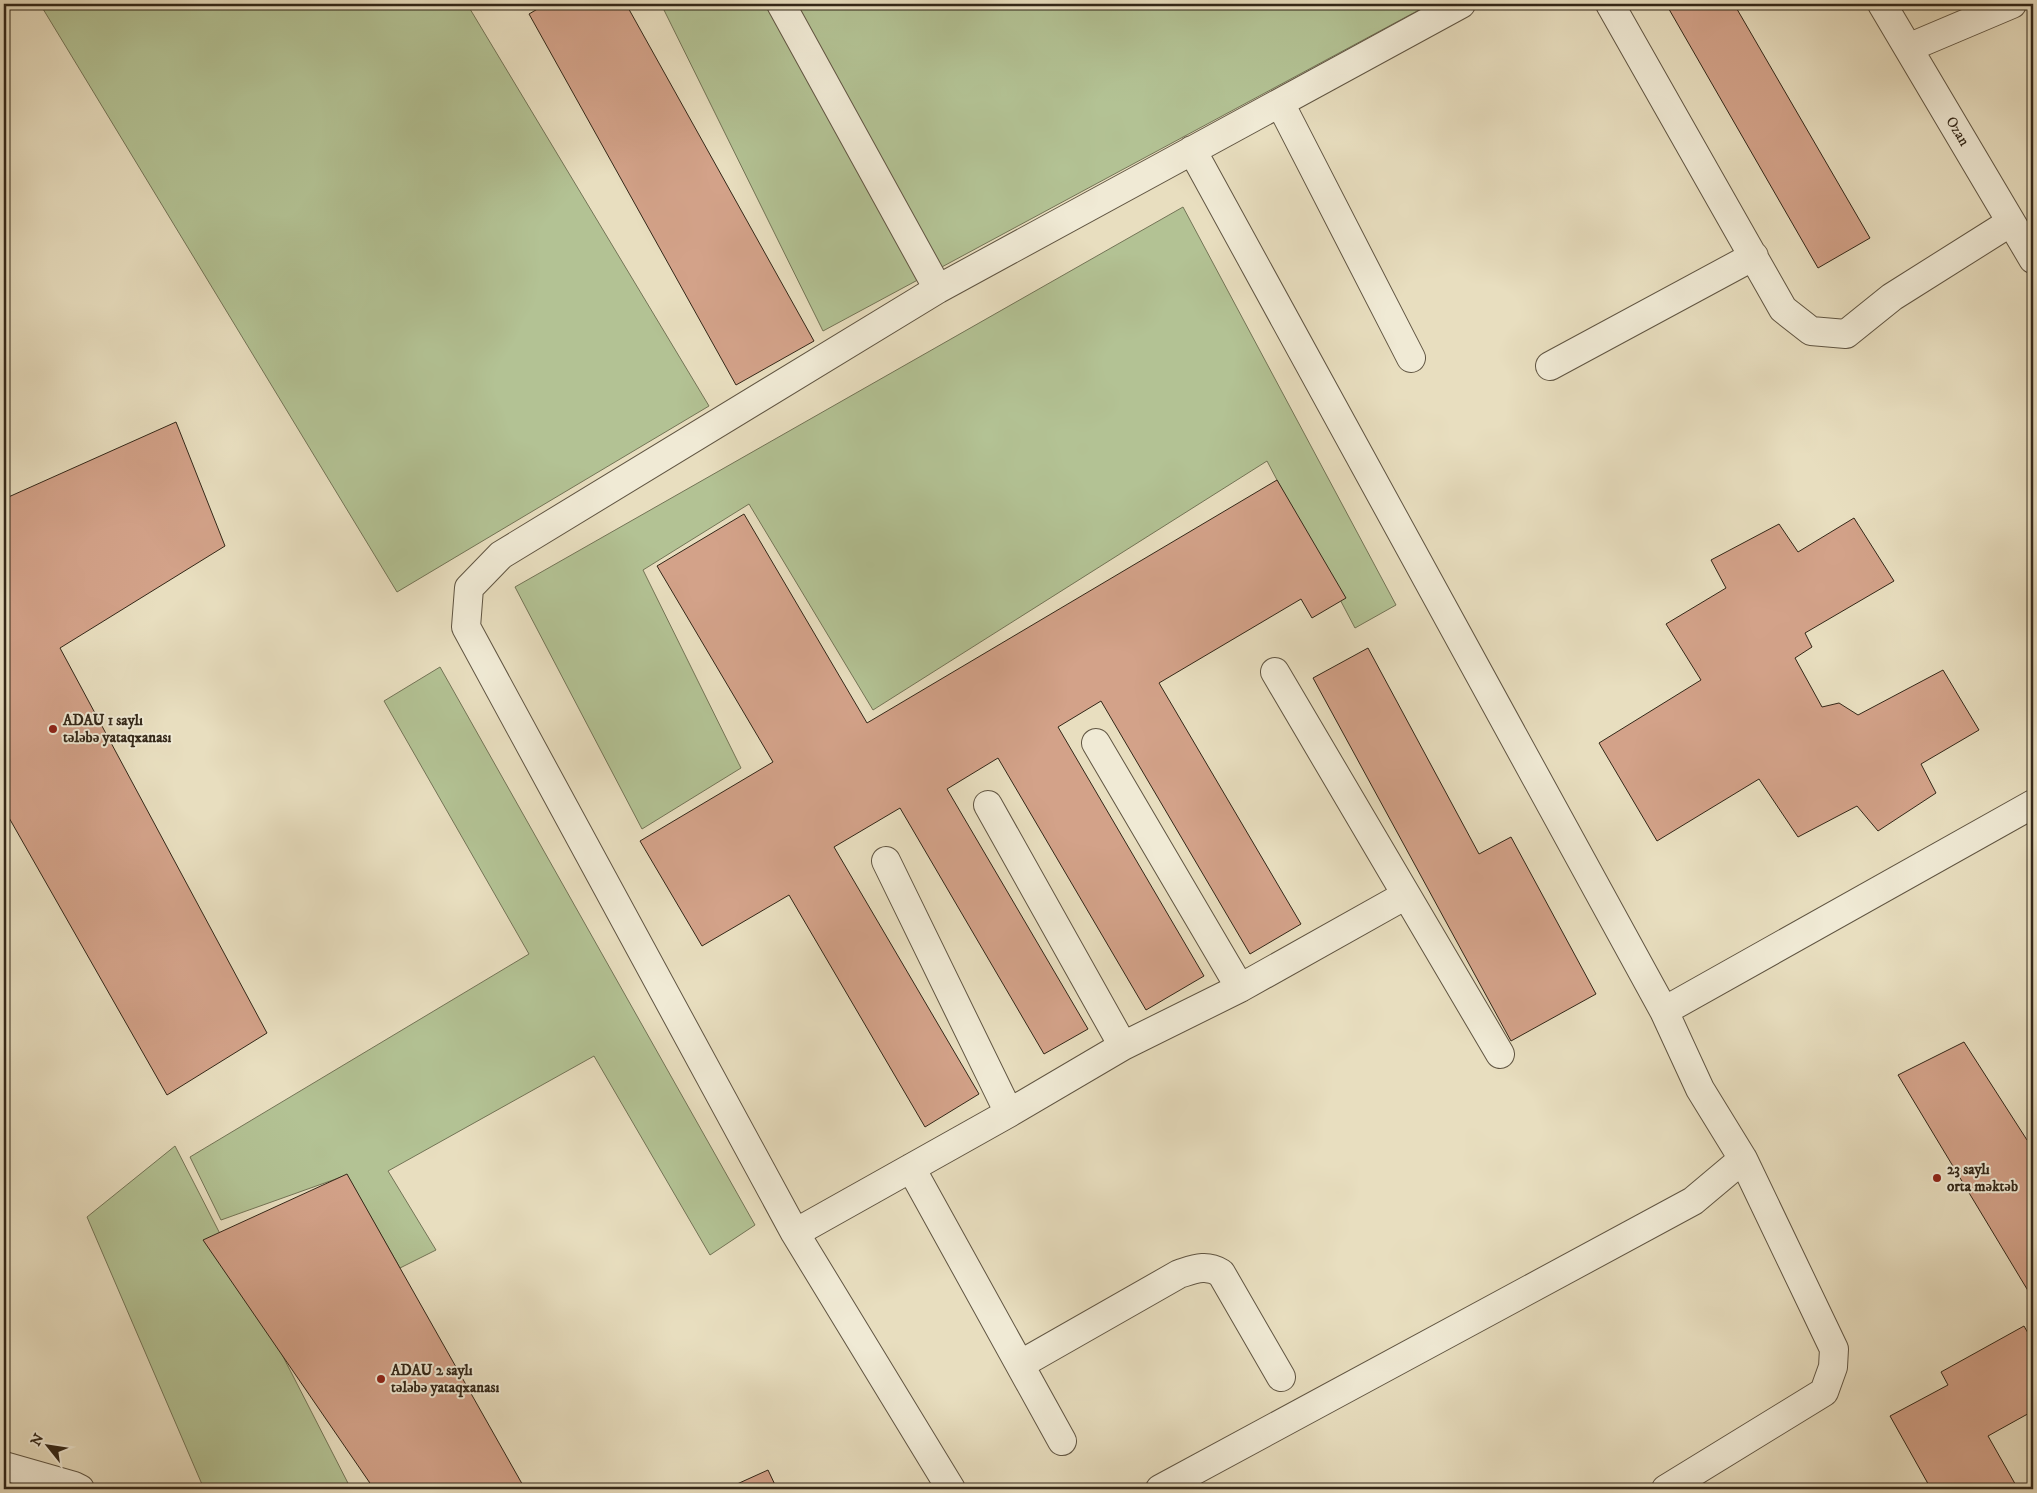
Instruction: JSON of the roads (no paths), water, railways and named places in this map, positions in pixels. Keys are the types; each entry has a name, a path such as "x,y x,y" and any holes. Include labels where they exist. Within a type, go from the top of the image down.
{"street":[{"path":"781,4 938,289"},
{"path":"952,1489 795,1234 466,627 468,588 501,554 938,289 1461,4"},
{"path":"1610,4 1783,309 1811,331 1846,334 1892,298 2011,222"},
{"name":"Ozan","path":"1882,4 2033,259"},
{"path":"1908,48 2012,4"},
{"path":"1280,103 1411,358"},
{"path":"1192,150 1664,1011 1700,1089 1743,1159 1834,1349 1833,1368 1824,1392 1666,1489"},
{"path":"1550,366 1754,256"},
{"path":"1275,672 1500,1054"},
{"path":"1096,743 1240,988"},
{"path":"988,804 1123,1046"},
{"path":"1664,1011 2033,804"},
{"path":"886,861 1009,1113"},
{"path":"795,1234 1123,1046 1240,988 1406,895"},
{"path":"1160,1489 1692,1200 1743,1159"},
{"path":"911,1168 1062,1441"},
{"path":"1021,1364 1179,1274 1204,1267 1213,1268 1221,1273 1281,1377"},
{"path":"4,1466 80,1489"}],"place":[{"name":"ADAU 1 saylı tələbə yataqxanası","path":"53,729"},
{"name":"23 saylı orta məktəb","path":"1937,1178"},
{"name":"ADAU 2 saylı tələbə yataqxanası","path":"381,1379"}]}
